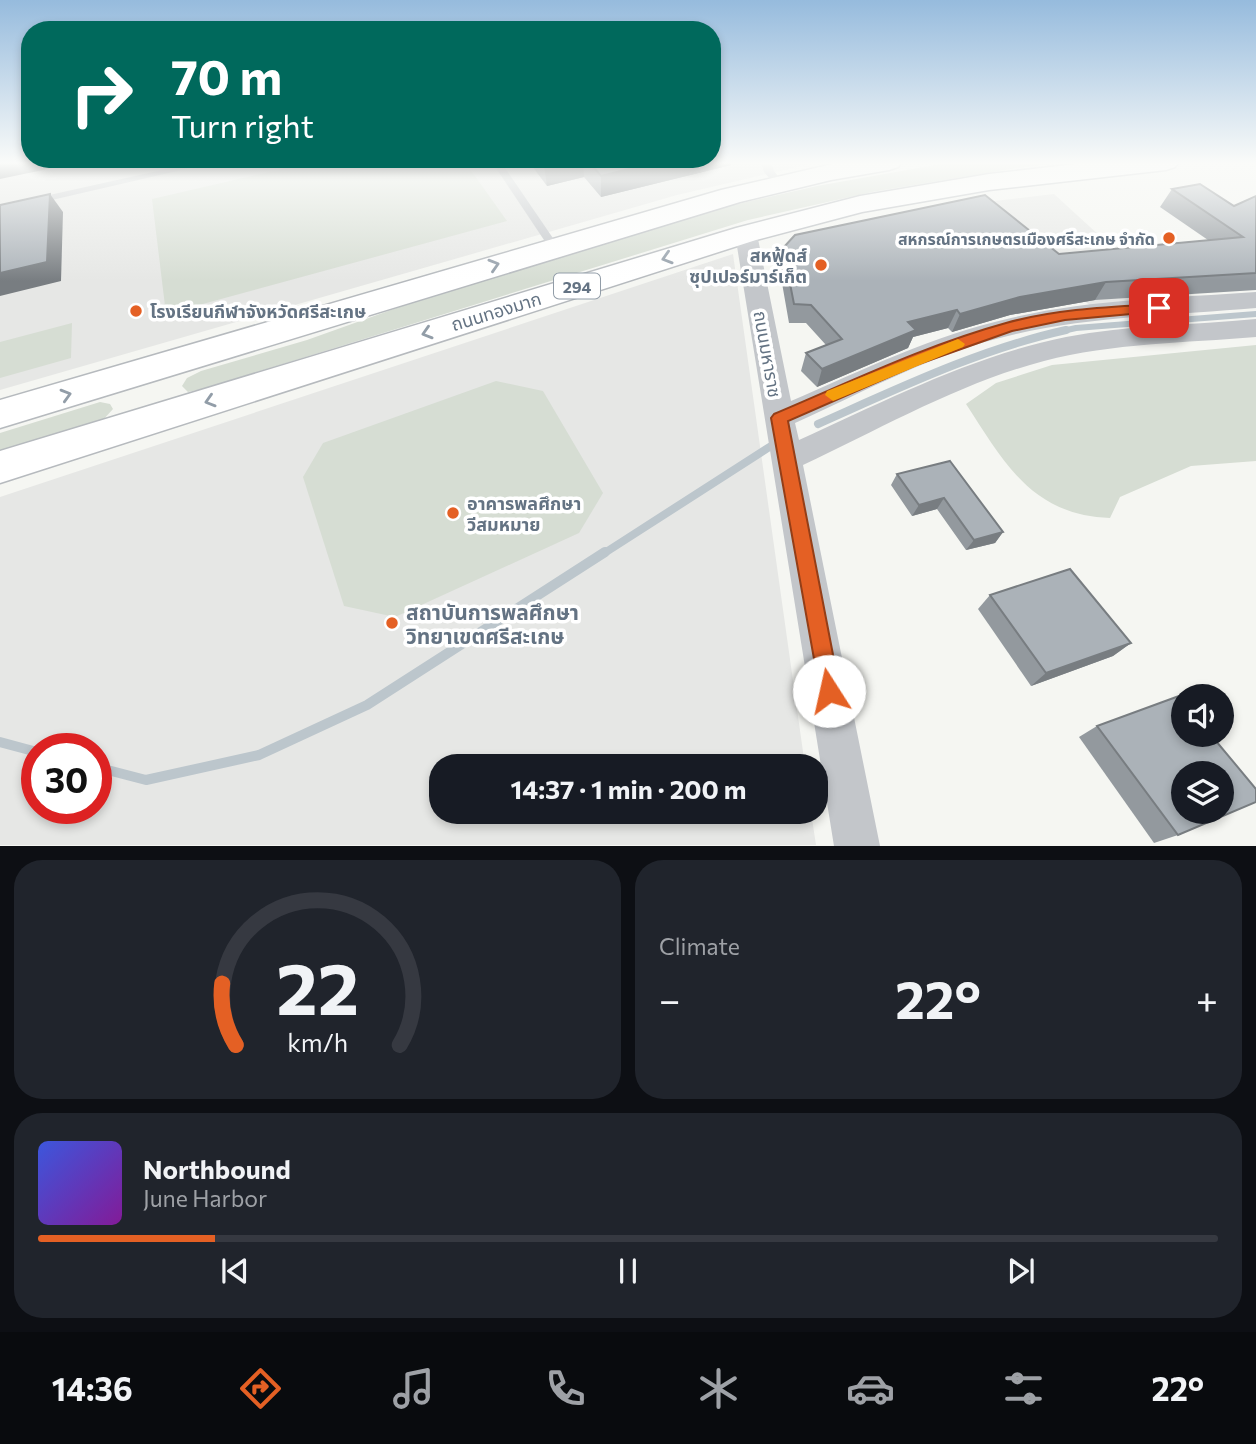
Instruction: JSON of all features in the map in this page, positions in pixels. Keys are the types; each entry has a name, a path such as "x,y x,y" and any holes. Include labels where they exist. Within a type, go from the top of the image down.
{"main road":[{"name":"294","path":"0,414 137,375 554,247 688,201"},
{"name":"ถนนทองมาก","path":"0,467 746,234 875,201"},
{"path":"137,375 142,422"}],"street":[{"name":"ถนนมหาราช","path":"746,234 858,845"},
{"path":"779,418 911,362 1009,327 1065,315 1256,300"},
{"path":"786,459 941,389 1038,353 1090,342 1256,328"}],"lane":[{"path":"0,208 30,201"},
{"path":"523,201 554,247"}],"shaded area":[{"name":"โรงเรียนกีฬาจังหวัดศรีสะเกษ","path":"0,201 655,201 0,390"},
{"path":"152,201 493,201 507,221 166,314"},
{"path":"749,201 830,201 748,220 202,389 188,392 182,386 187,378 201,371 307,340 475,280"},
{"path":"1062,201 1172,302 1093,308 969,204"},
{"name":"สถาบันการพลศึกษา วิทยาเขตศรีสะเกษ","path":"733,254 803,754 429,754 429,824 813,824 816,845 0,845 0,497"},
{"path":"72,323 71,358 0,378 0,342"},
{"path":"1256,345 1256,461 1191,466 1120,497 1110,518 1083,515 1040,496 1007,465 966,404 996,383 1052,365"},
{"name":"อาคารพลศึกษา วีสมหมาย","path":"496,381 543,391 603,493 579,533 395,617 344,606 303,477 323,443"},
{"path":"100,402 110,404 113,409 102,421 0,453 0,433"}],"building":[{"path":"16,201 50,201 47,262 0,273 0,205"},
{"path":"954,201 993,201 1059,254 1243,237 1190,201 1227,201 1234,206 1244,201 1256,201 1256,273 1106,282 1020,297 960,314 957,310 908,322 916,330 822,369 806,353 842,339 811,305 794,304 783,248 795,235"},
{"path":"950,461 1003,532 974,540 944,498 919,505 897,474"},
{"path":"1070,569 1131,643 1046,673 990,595"},
{"path":"1171,699 1171,747 1221,747 1233,761 1171,761 1171,824 1204,824 1178,835 1097,726"},
{"path":"1234,763 1256,789 1256,802 1234,811"}],"waterway":[{"path":"1058,332 1076,328 1256,314"},
{"path":"1058,332 1066,330"},
{"path":"818,424 909,383 971,359 1058,332"},
{"path":"603,554 771,446"},
{"path":"112,771 146,780 259,755 367,705 605,552"},
{"path":"0,742 21,748"}],"slow traffic":[{"path":"833,395 958,344"}],"place":[{"name":"สหกรณ์การเกษตรเมืองศรีสะเกษ จำกัด","path":"1169,238"},
{"name":"สหฟู้ดส์ ซุปเปอร์มาร์เก็ต","path":"821,265"},
{"name":"โรงเรียนกีฬาจังหวัดศรีสะเกษ","path":"136,311"},
{"name":"อาคารพลศึกษา วีสมหมาย","path":"453,513"},
{"name":"สถาบันการพลศึกษา วิทยาเขตศรีสะเกษ","path":"392,623"}],"route":[{"path":"829,691 779,418 969,339 1009,327 1065,315 1159,308"}]}
